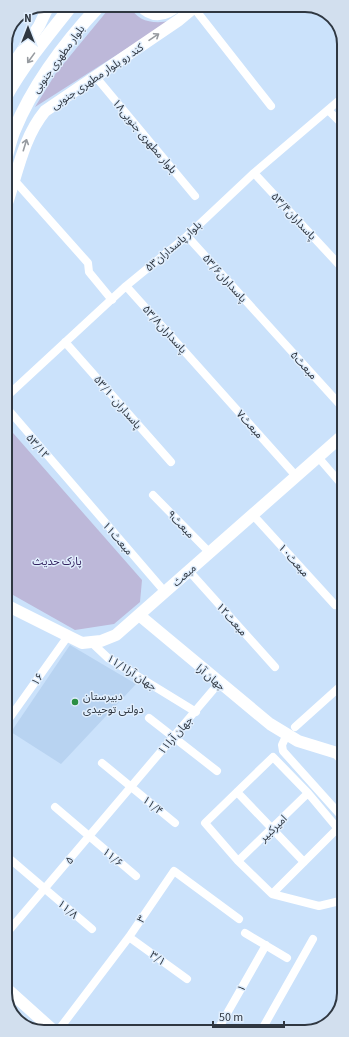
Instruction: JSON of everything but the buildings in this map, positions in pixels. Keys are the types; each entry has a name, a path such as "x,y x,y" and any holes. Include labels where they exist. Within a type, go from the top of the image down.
{"main road":[{"name":"بلوار مطهری جنوبی","path":"12,85 43,41 66,12"},
{"name":"بلوار مطهری جنوبی","path":"12,138 36,87 62,51 94,12"},
{"path":"152,12 155,14 163,14 166,12"}],"street":[{"path":"12,66 39,26 46,12"},
{"name":"کند رو بلوار مطهری جنوبی","path":"12,189 28,136 35,122 45,111 158,35 188,12"},
{"path":"199,12 271,106"},
{"name":"بلوار مطهری جنوبی۱۸","path":"95,76 195,196"},
{"name":"بلوار پاسداران۵۳","path":"12,391 126,286 187,236 254,173 337,102"},
{"path":"328,110 337,119"},
{"name":"پاسداران۵۳/۴","path":"254,173 337,262"},
{"path":"15,181 88,263 89,272 112,300"},
{"name":"پاسداران۵۳/۶","path":"187,236 264,321"},
{"name":"پاسداران۵۳/۸","path":"126,286 203,371"},
{"name":"مبعث۵","path":"264,321 337,401"},
{"name":"پاسداران۵۳/۱۰","path":"65,342 170,462"},
{"name":"مبعث۷","path":"203,371 296,476"},
{"name":"۵۳/۱۲","path":"12,414 72,485"},
{"name":"مبعث","path":"12,608 82,643 101,641 116,636 209,552 337,440"},
{"path":"318,457 337,479"},
{"name":"مبعث۱۱","path":"72,485 165,592"},
{"name":"مبعث۹","path":"153,495 209,552"},
{"name":"مبعث۱۰","path":"253,515 335,605"},
{"name":"مبعث۱۲","path":"189,571 275,667"},
{"name":"جهان آرا","path":"139,615 270,724 291,731 298,741 337,753"},
{"name":"۱۶","path":"12,714 68,636"},
{"name":"جهان آرا۱۱/۱","path":"91,642 108,658 196,712"},
{"name":"جهان آرا۱۱","path":"131,787 219,683"},
{"path":"337,690 291,731 282,745 283,751 337,811"},
{"path":"149,718 217,771"},
{"path":"272,894 337,829 308,793 273,757 205,823 238,861 272,894 319,906 337,902"},
{"name":"۱۱/۴","path":"102,763 176,823"},
{"name":"۵","path":"12,927 131,787"},
{"path":"237,792 304,862"},
{"name":"امیرکبیر","path":"238,861 273,829 308,793"},
{"name":"۱۱/۶","path":"55,808 136,876"},
{"name":"۱۱/۸","path":"12,861 92,929"},
{"name":"۳","path":"61,1025 129,937 174,871 239,919"},
{"path":"245,932 287,958"},
{"name":"۳/۱","path":"129,937 187,978"},
{"path":"264,1025 313,938"},
{"name":"۱","path":"220,1025 266,945"},
{"path":"12,993 48,1025"}],"shaded area":[{"name":"دبیرستان دولتی توحیدی","path":"70,645 136,684 61,764 12,733"}],"green space":[{"path":"106,12 133,12 141,18 152,22 170,21 35,107 56,73"},
{"name":"پارک حدیث","path":"12,432 142,580 140,602 114,624 75,630 12,594"}],"place":[{"name":"دبیرستان دولتی توحیدی","path":"75,702"}]}
